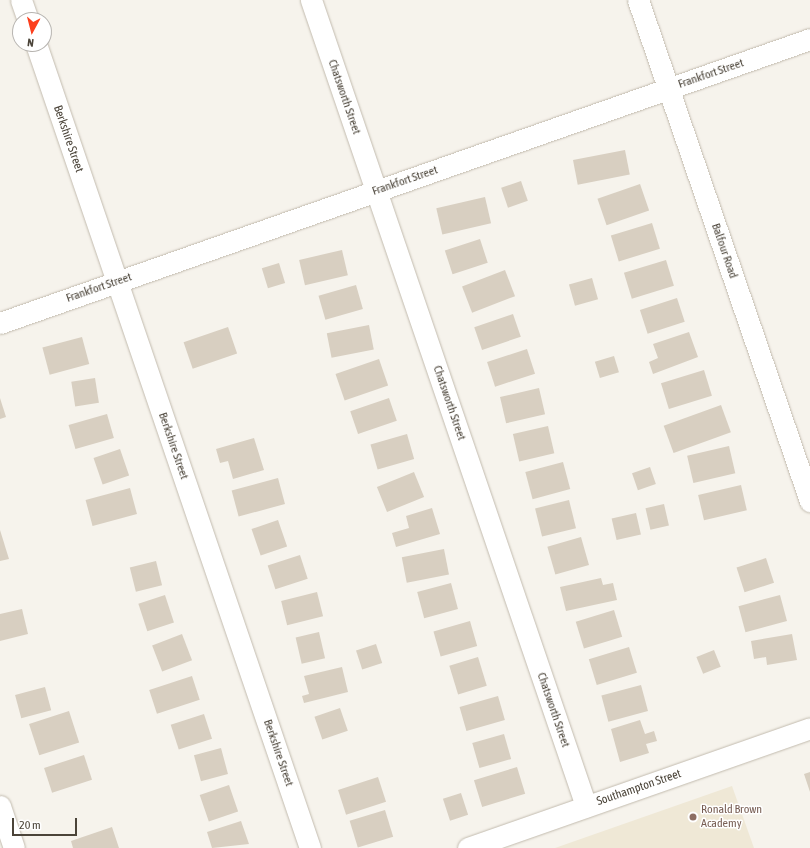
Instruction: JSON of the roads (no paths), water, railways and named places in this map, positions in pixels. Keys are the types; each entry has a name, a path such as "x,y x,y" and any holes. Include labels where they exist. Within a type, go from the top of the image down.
{"street":[{"path":"21,0 25,12"},
{"name":"Chatsworth Street","path":"311,0 586,806"},
{"name":"Balfour Road","path":"638,0 810,501"},
{"name":"Frankfort Street","path":"0,323 810,39"},
{"name":"Berkshire Street","path":"39,52 310,848"},
{"name":"Southampton Street","path":"468,848 810,728"},
{"path":"0,806 14,848"}],"place":[{"name":"Ronald Brown Academy","path":"693,817"}]}
